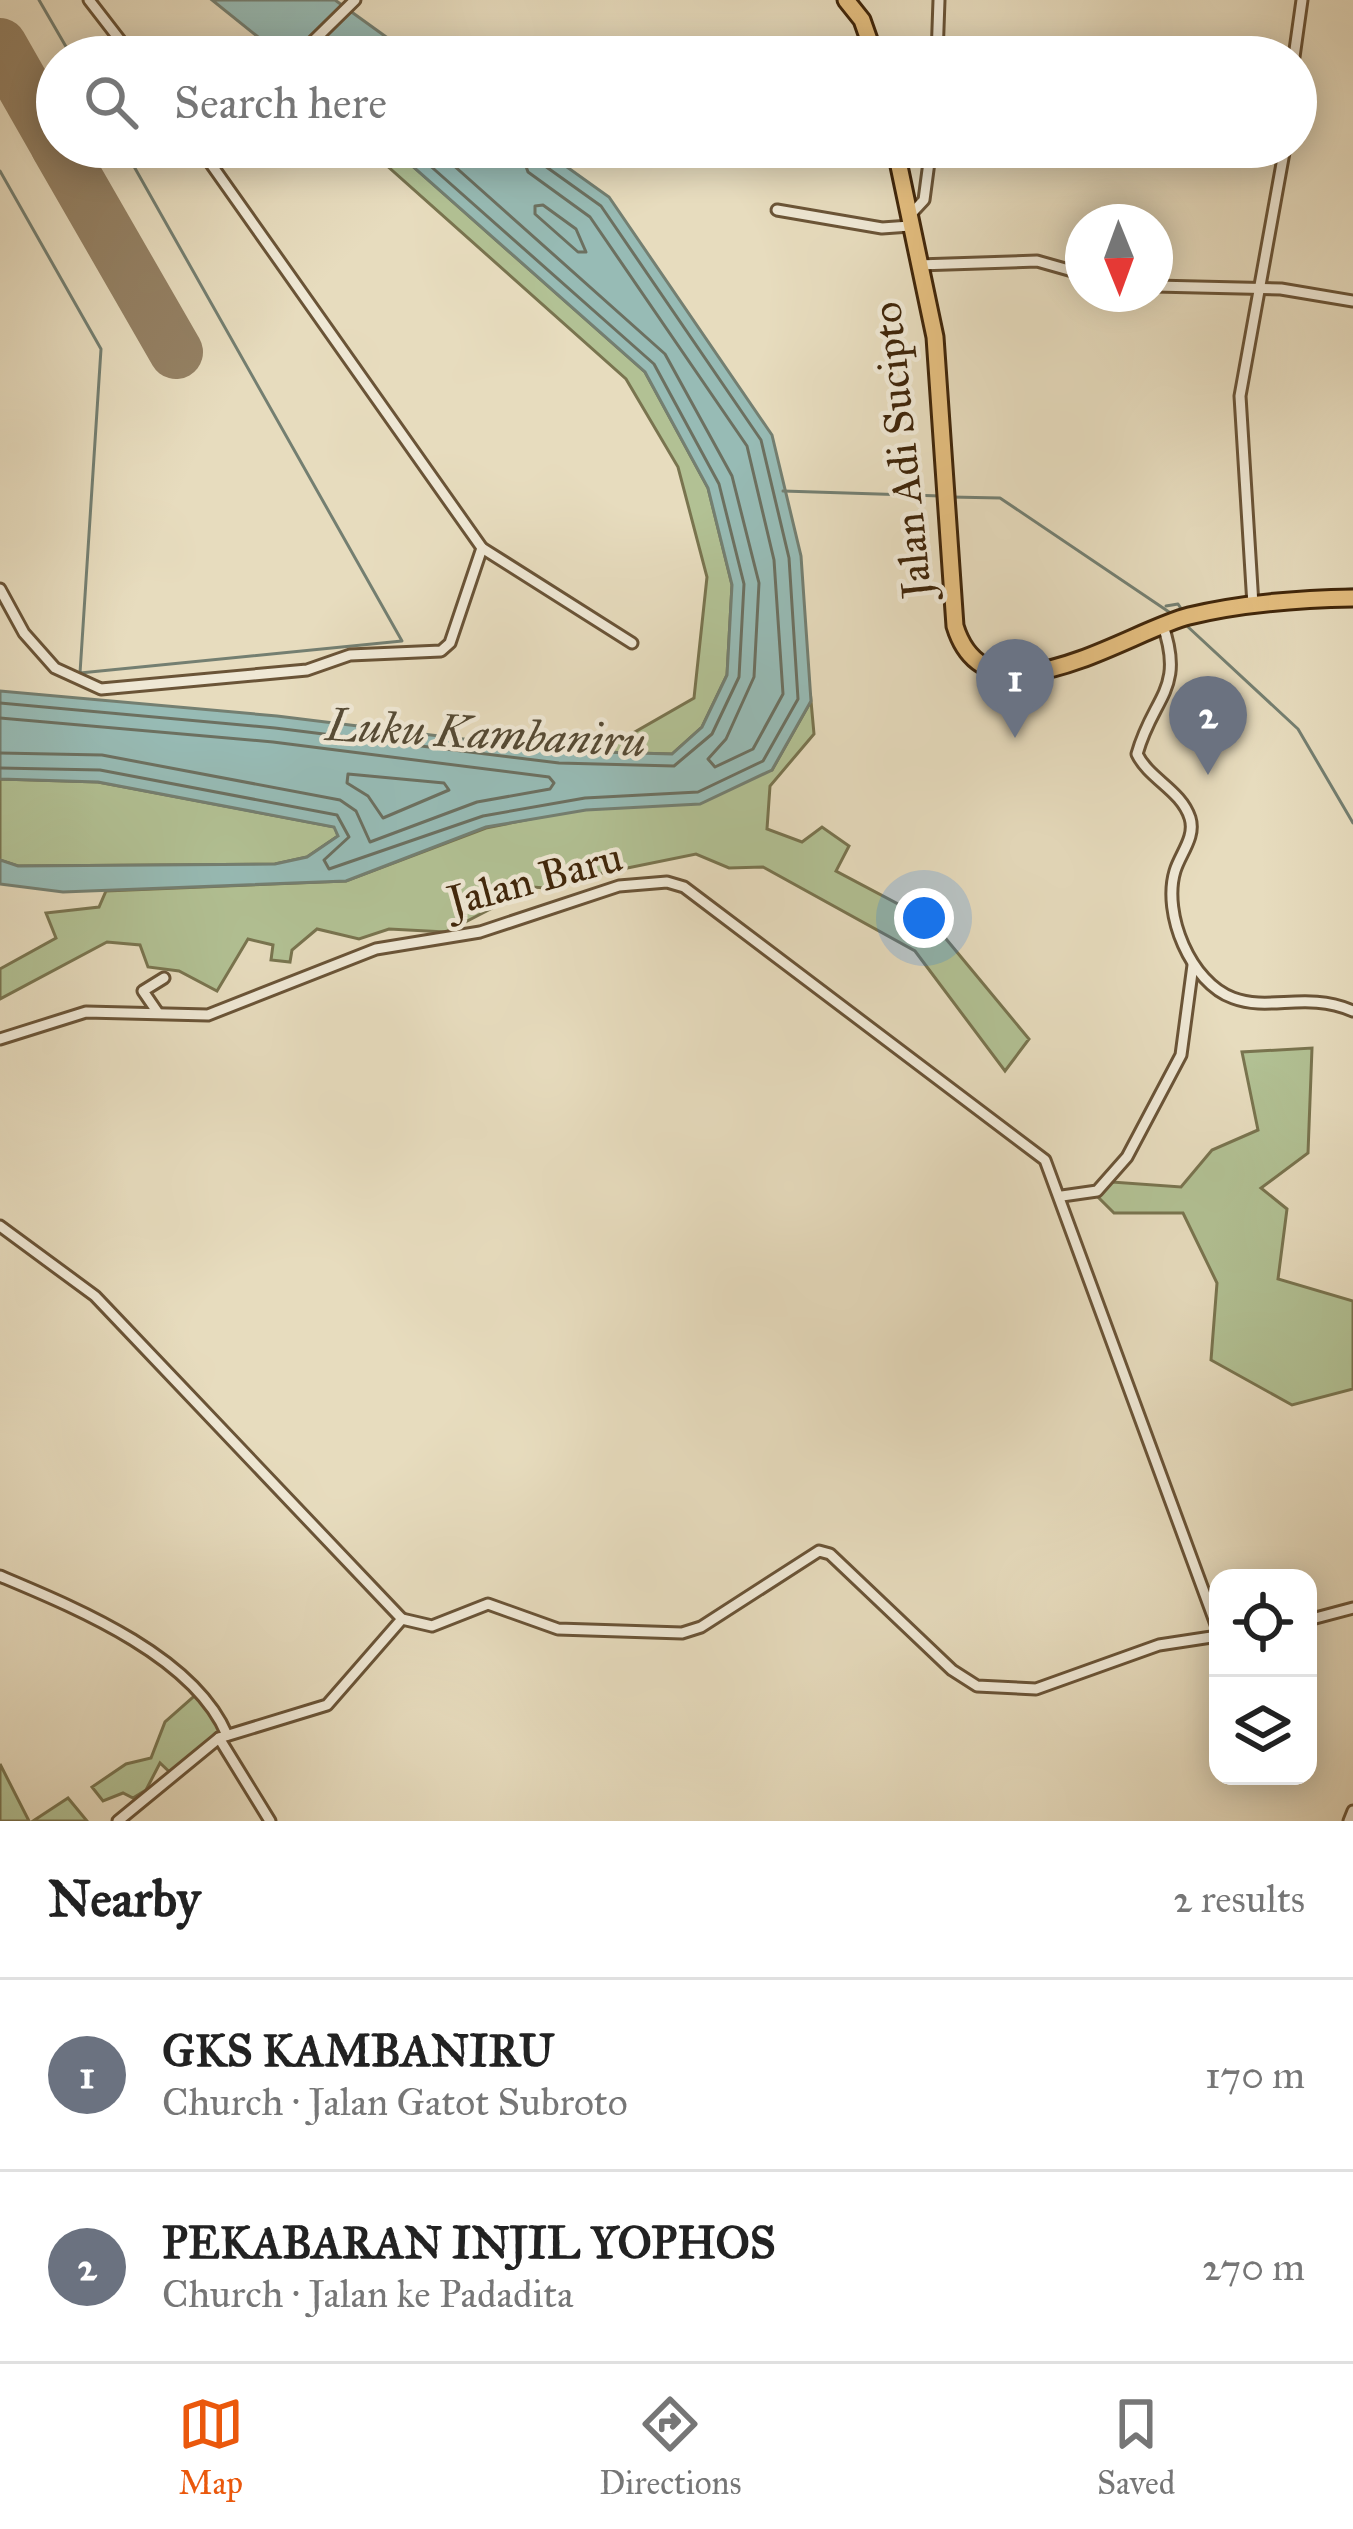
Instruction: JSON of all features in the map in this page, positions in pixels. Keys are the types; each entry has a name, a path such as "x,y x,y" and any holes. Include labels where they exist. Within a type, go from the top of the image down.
{"highway":[{"path":"846,0 862,20 867,36"},
{"name":"Jalan Adi Sucipto","path":"899,168 938,364 942,491 956,626 967,650 985,665 1014,673 1050,672 1165,622"},
{"path":"1165,622 1253,600 1353,598"}],"street":[{"path":"89,0 117,36"},
{"path":"938,36 939,0"},
{"path":"1297,36 1302,0"},
{"path":"318,36 351,4"},
{"path":"214,168 482,548 632,643"},
{"path":"777,210 877,227 909,221 924,200 928,168"},
{"path":"1253,600 1239,412 1281,168"},
{"path":"918,265 1037,261 1065,269"},
{"path":"1173,286 1258,288 1353,301"},
{"path":"0,589 24,633 55,668 78,682 107,689 307,670 354,655 441,652 452,638 482,548"},
{"path":"1062,1196 1097,1191 1127,1157 1181,1055 1193,965 1172,892 1190,838 1190,816 1137,754 1172,683 1174,665 1165,622"},
{"name":"Jalan Baru","path":"0,1039 86,1012 208,1015 376,949 480,932 600,890 667,882 705,898 1012,1130 1045,1160 1209,1608"},
{"path":"1193,965 1208,983 1232,998 1305,998 1353,1011"},
{"path":"158,1013 143,991 164,978"},
{"path":"0,1226 94,1296 402,1619 433,1626 488,1604 558,1629 682,1633 701,1627 819,1551 830,1554 952,1670 977,1686 1036,1690 1160,1645 1209,1635"},
{"path":"0,1576 100,1620 207,1696 223,1737 270,1821"},
{"path":"1317,1618 1353,1608"},
{"path":"118,1821 223,1737 327,1705 402,1619"}],"green space":[{"path":"390,168 415,168 645,372 708,488 732,585 727,675 702,727 672,754 600,752 694,698 707,577 678,467 626,379"},
{"path":"811,701 814,734 770,786 767,829 802,842 822,827 849,846 836,871 932,922 1029,1039 1005,1071 915,951 763,867 729,868 696,854 593,875 557,889 533,887 446,932 389,929 359,939 317,929 292,950 290,962 271,960 273,945 248,939 217,991 179,971 148,967 140,945 107,942 0,999 0,969 56,938 46,913 99,907 106,891 346,881 486,828 772,770"},
{"path":"0,779 98,782 335,827 338,836 307,857 275,864 18,866 0,860"},
{"path":"1312,1048 1308,1153 1261,1188 1287,1209 1278,1279 1353,1301 1353,1389 1292,1405 1211,1360 1217,1283 1183,1213 1114,1213 1096,1195 1112,1182 1181,1187 1212,1150 1258,1130 1242,1052"},
{"path":"199,1692 217,1713 228,1742 211,1748 177,1779 160,1763 146,1790 133,1798 123,1793 103,1801 92,1787 126,1764 151,1758 165,1722"},
{"path":"0,1764 29,1821 0,1821"},
{"path":"68,1798 87,1821 33,1821"}],"water":[{"path":"212,0 335,0 385,36 257,36"},
{"path":"415,168 568,168 609,197 772,435 801,556 811,701 772,770 700,804 586,810 486,827 346,881 63,892 0,884 0,860 18,866 275,864 307,857 338,836 334,827 98,782 0,779 0,691 277,716 560,751 672,754 702,727 727,675 732,585 708,488 645,372"}],"waterway":[{"path":"39,0 60,36"},
{"path":"0,171 101,349 80,673 402,641 135,168"},
{"path":"783,491 941,496"},
{"path":"951,497 1000,498 1175,616"},
{"path":"1275,594 1353,589"},
{"path":"1166,606 1178,604 1182,610"},
{"path":"1187,626 1298,729 1353,823"}],"runway":[{"path":"0,45 36,108"},
{"path":"70,168 176,352"}],"place":[{"name":"GKS KAMBANIRU","path":"1015,738"},
{"name":"PEKABARAN INJIL YOPHOS","path":"1208,775"}],"water label":[{"name":"Luku Kambaniru","path":"486,733"}]}
